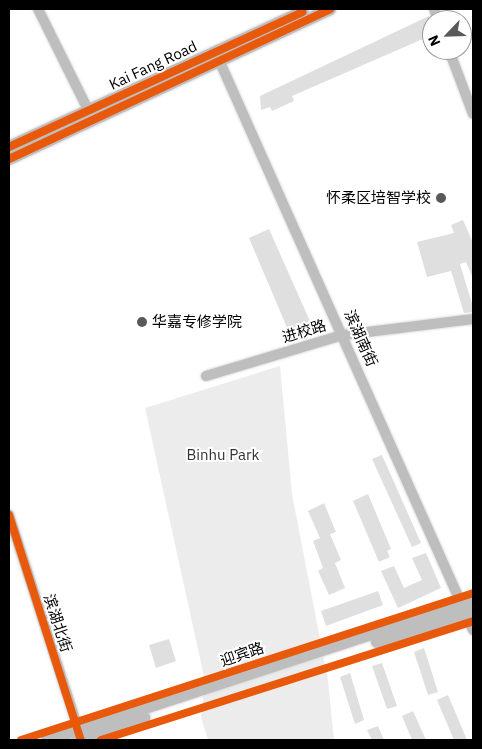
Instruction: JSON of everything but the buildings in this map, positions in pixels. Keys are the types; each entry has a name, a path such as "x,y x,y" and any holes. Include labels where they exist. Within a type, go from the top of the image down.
{"main road":[{"name":"Kai Fang Road","path":"9,159 90,115 310,9"},
{"name":"Kai Fang Road","path":"9,147 219,60 330,9"},
{"path":"47,740 80,737 469,608"}],"street":[{"path":"38,9 90,115"},
{"name":"滨湖南街","path":"219,60 469,608 473,630"},
{"path":"453,60 473,114"},
{"name":"进校路","path":"206,376 343,335 473,319"},
{"name":"滨湖北街","path":"9,515 80,737"}],"green space":[{"name":"Binhu Park","path":"280,366 292,494 328,680 334,740 208,740 201,717 205,681 145,408"}],"cycle path":[{"path":"9,159 330,9"},
{"path":"9,147 302,12"},
{"path":"9,515 81,740"},
{"name":"迎宾路","path":"21,740 473,593"},
{"path":"101,740 473,621"}],"place":[{"name":"怀柔区培智学校","path":"441,198"},
{"name":"华嘉专修学院","path":"142,322"}]}
